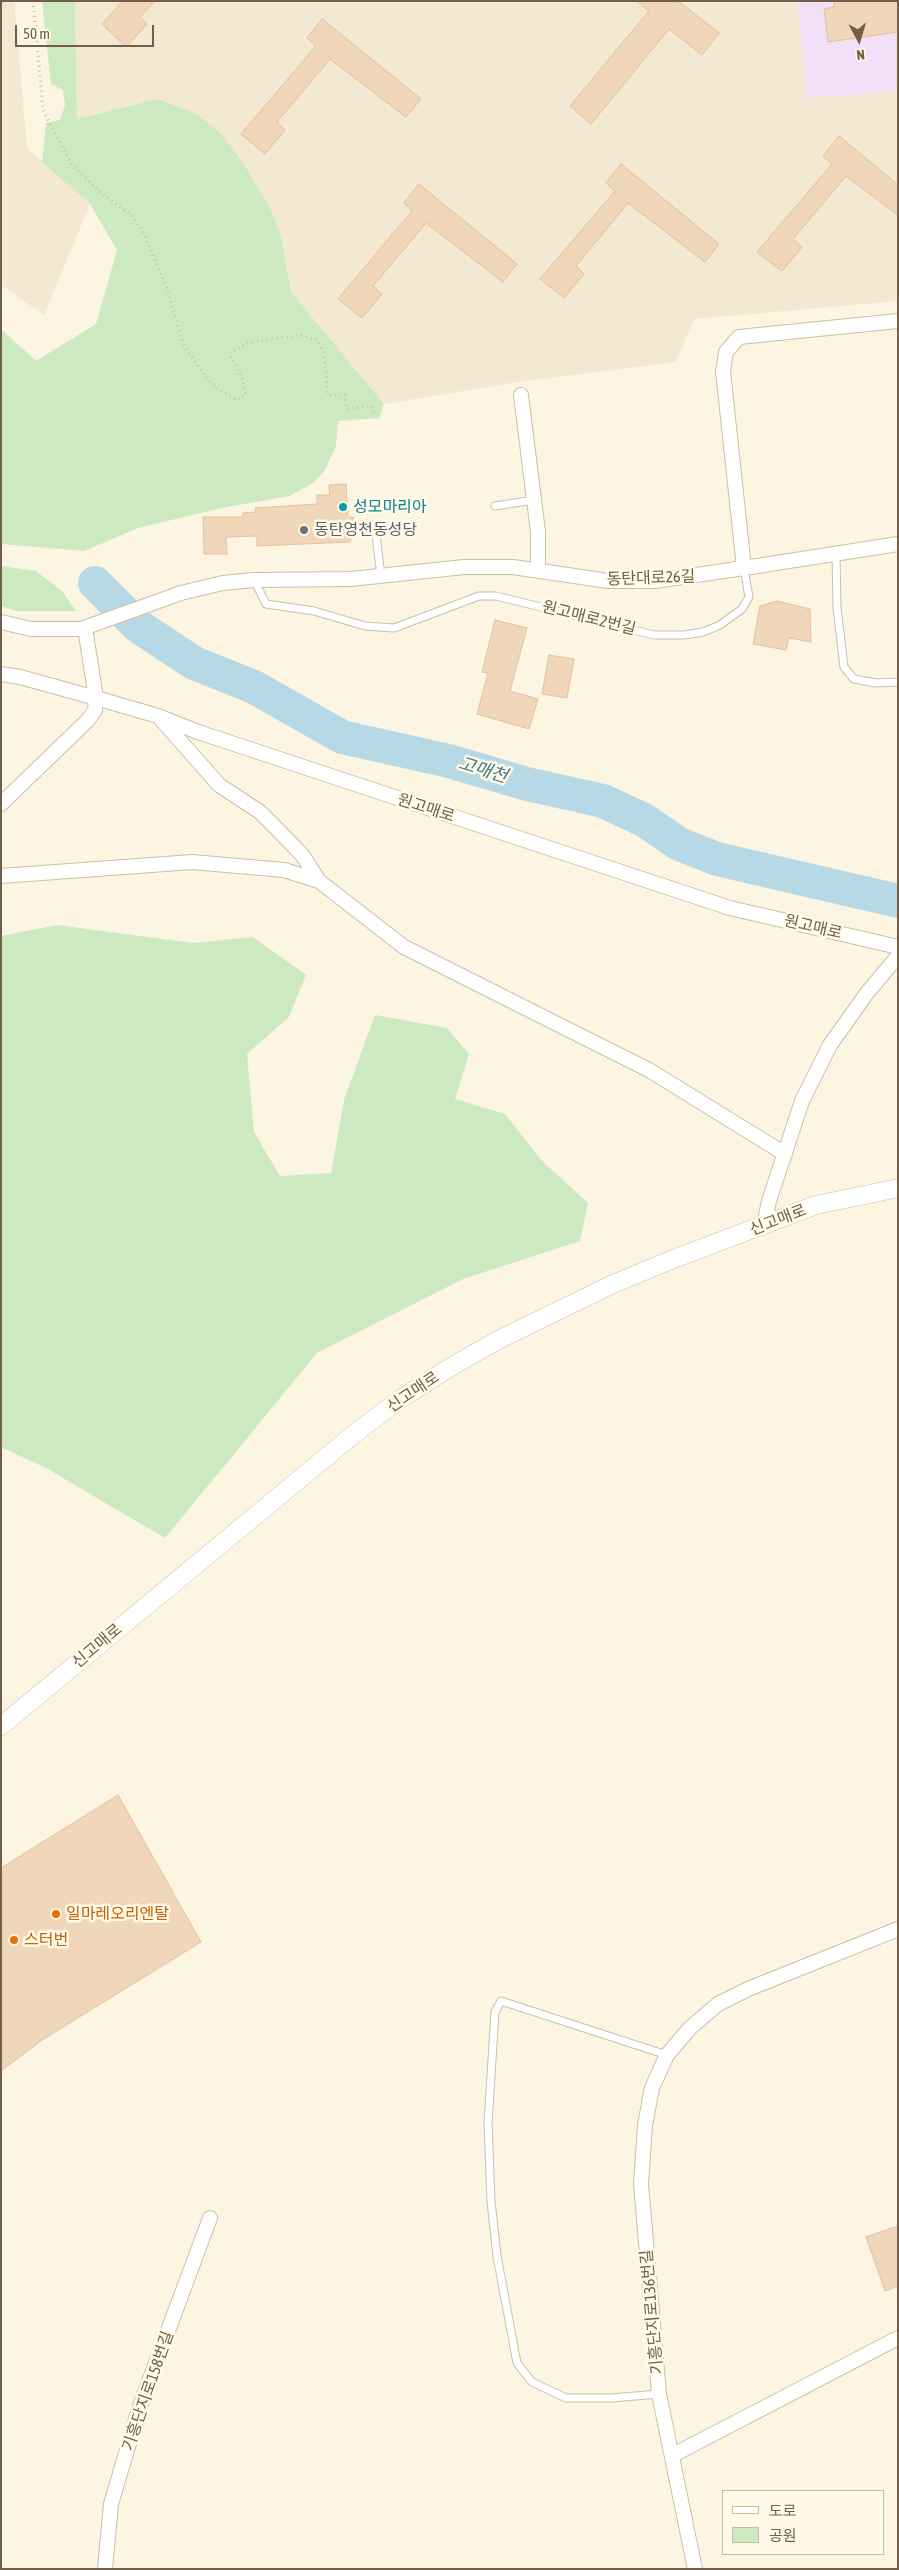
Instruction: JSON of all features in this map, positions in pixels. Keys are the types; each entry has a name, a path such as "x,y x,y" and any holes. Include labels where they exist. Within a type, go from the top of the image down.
{"street":[{"path":"898,321 739,337 726,352 723,371 744,568 898,544"},
{"path":"521,395 538,532 538,571"},
{"name":"동탄대로26길","path":"91,626 164,599 223,583 254,580 351,579 464,567 513,567 608,581 655,581 744,568"},
{"path":"1,622 32,629 91,626 96,698 94,710 88,720 1,804"},
{"path":"1,674 20,677 96,698"},
{"name":"원고매로","path":"96,698 158,716 198,732 730,908 898,947"},
{"path":"158,716 219,785 260,812 274,825 303,856 319,881 404,947 648,1070 785,1154"},
{"path":"1,876 192,862 284,870 319,881"},
{"path":"764,1225 766,1209 802,1100 830,1045 867,993 898,956"},
{"name":"신고매로","path":"1,1726 359,1430 402,1398 498,1340 613,1284 816,1205 898,1188"},
{"name":"기흥단지로136번길","path":"695,2569 659,2394 641,2184 645,2125 652,2088 667,2055 690,2028 718,2004 748,1988 898,1929"},
{"name":"기흥단지로158번길","path":"105,2569 111,2504 135,2424 210,2218"},
{"path":"673,2455 898,2338"}],"lane":[{"path":"495,506 534,500"},
{"path":"376,535 381,576"},
{"path":"836,554 837,608 844,667 854,679 876,683 898,682"},
{"name":"원고매로2번길","path":"254,580 266,604 314,611 365,626 394,628 480,596 496,596 654,635 684,635 703,632 720,624 742,609 749,597 744,568"},
{"path":"659,2394 611,2398 566,2398 532,2382 517,2363 498,2265 491,2201 488,2123 495,2012 501,2000 667,2055"}],"path":[{"path":"33,1 43,110 71,164 99,191 131,214 143,231 166,289 183,344 208,380 221,392 237,400 246,395 242,377 228,352 250,342 300,335 317,340 324,353 328,395 345,395 347,409 372,406 374,415"}],"shaded area":[{"path":"1,1 14,1 27,148 90,204 44,315 1,285"},
{"path":"75,1 798,1 807,98 898,91 898,301 694,319 676,362 511,383 384,404 291,292 281,236 157,99 77,119"},
{"path":"798,1 898,1 898,91 807,98"}],"green space":[{"path":"42,1 75,1 77,119 157,99 197,114 222,135 246,168 270,208 281,236 291,292 384,404 379,418 338,421 336,446 325,470 313,483 289,496 222,508 138,528 84,551 1,544 1,329 36,361 96,324 117,250 90,204 42,162 46,123 60,120 65,105 63,90 51,84"},
{"path":"1,566 36,571 62,591 76,611 16,611 1,606"},
{"path":"57,925 193,943 253,937 306,975 289,1017 247,1054 254,1132 280,1176 331,1173 344,1100 375,1015 447,1028 469,1054 455,1099 505,1114 541,1160 588,1203 580,1241 463,1279 317,1353 165,1538 46,1468 1,1447 1,936"}],"building":[{"path":"123,1 155,1 140,17 147,24 126,47 102,24"},
{"path":"637,1 678,1 719,33 702,55 669,29 591,124 570,106 649,11"},
{"path":"834,1 898,1 898,32 828,42 824,9 834,7"},
{"path":"322,19 421,99 406,117 330,59 277,122 285,130 265,154 241,134 316,46 307,38"},
{"path":"839,136 898,185 898,215 846,176 793,239 802,247 782,271 757,252 832,164 823,156"},
{"path":"621,164 719,244 705,262 628,203 576,266 584,274 564,298 540,279 615,191 606,183"},
{"path":"419,184 517,264 503,282 426,223 373,286 382,294 362,318 338,299 412,211 404,203"},
{"path":"346,484 348,517 353,517 354,531 350,542 257,546 257,536 226,537 227,554 204,554 203,517 243,517 243,513 256,512 255,508 317,504 317,495 330,495 329,485"},
{"path":"777,601 810,609 811,642 789,638 786,650 753,644 760,606"},
{"path":"495,620 527,628 510,691 538,699 529,729 477,714 488,673 482,672"},
{"path":"549,655 574,659 567,698 542,694"},
{"path":"118,1795 201,1942 42,2040 1,2071 1,1868"},
{"path":"898,2226 898,2286 885,2291 866,2237"}],"waterway":[{"name":"고매천","path":"95,583 138,626 194,663 254,687 342,737 449,761 527,784 603,801 644,820 679,844 717,859 898,901"}],"place":[{"name":"성모마리아","path":"343,507"},
{"name":"동탄영천동성당","path":"304,530"},
{"name":"일마레오리엔탈","path":"56,1914"},
{"name":"스터번","path":"14,1940"}]}
